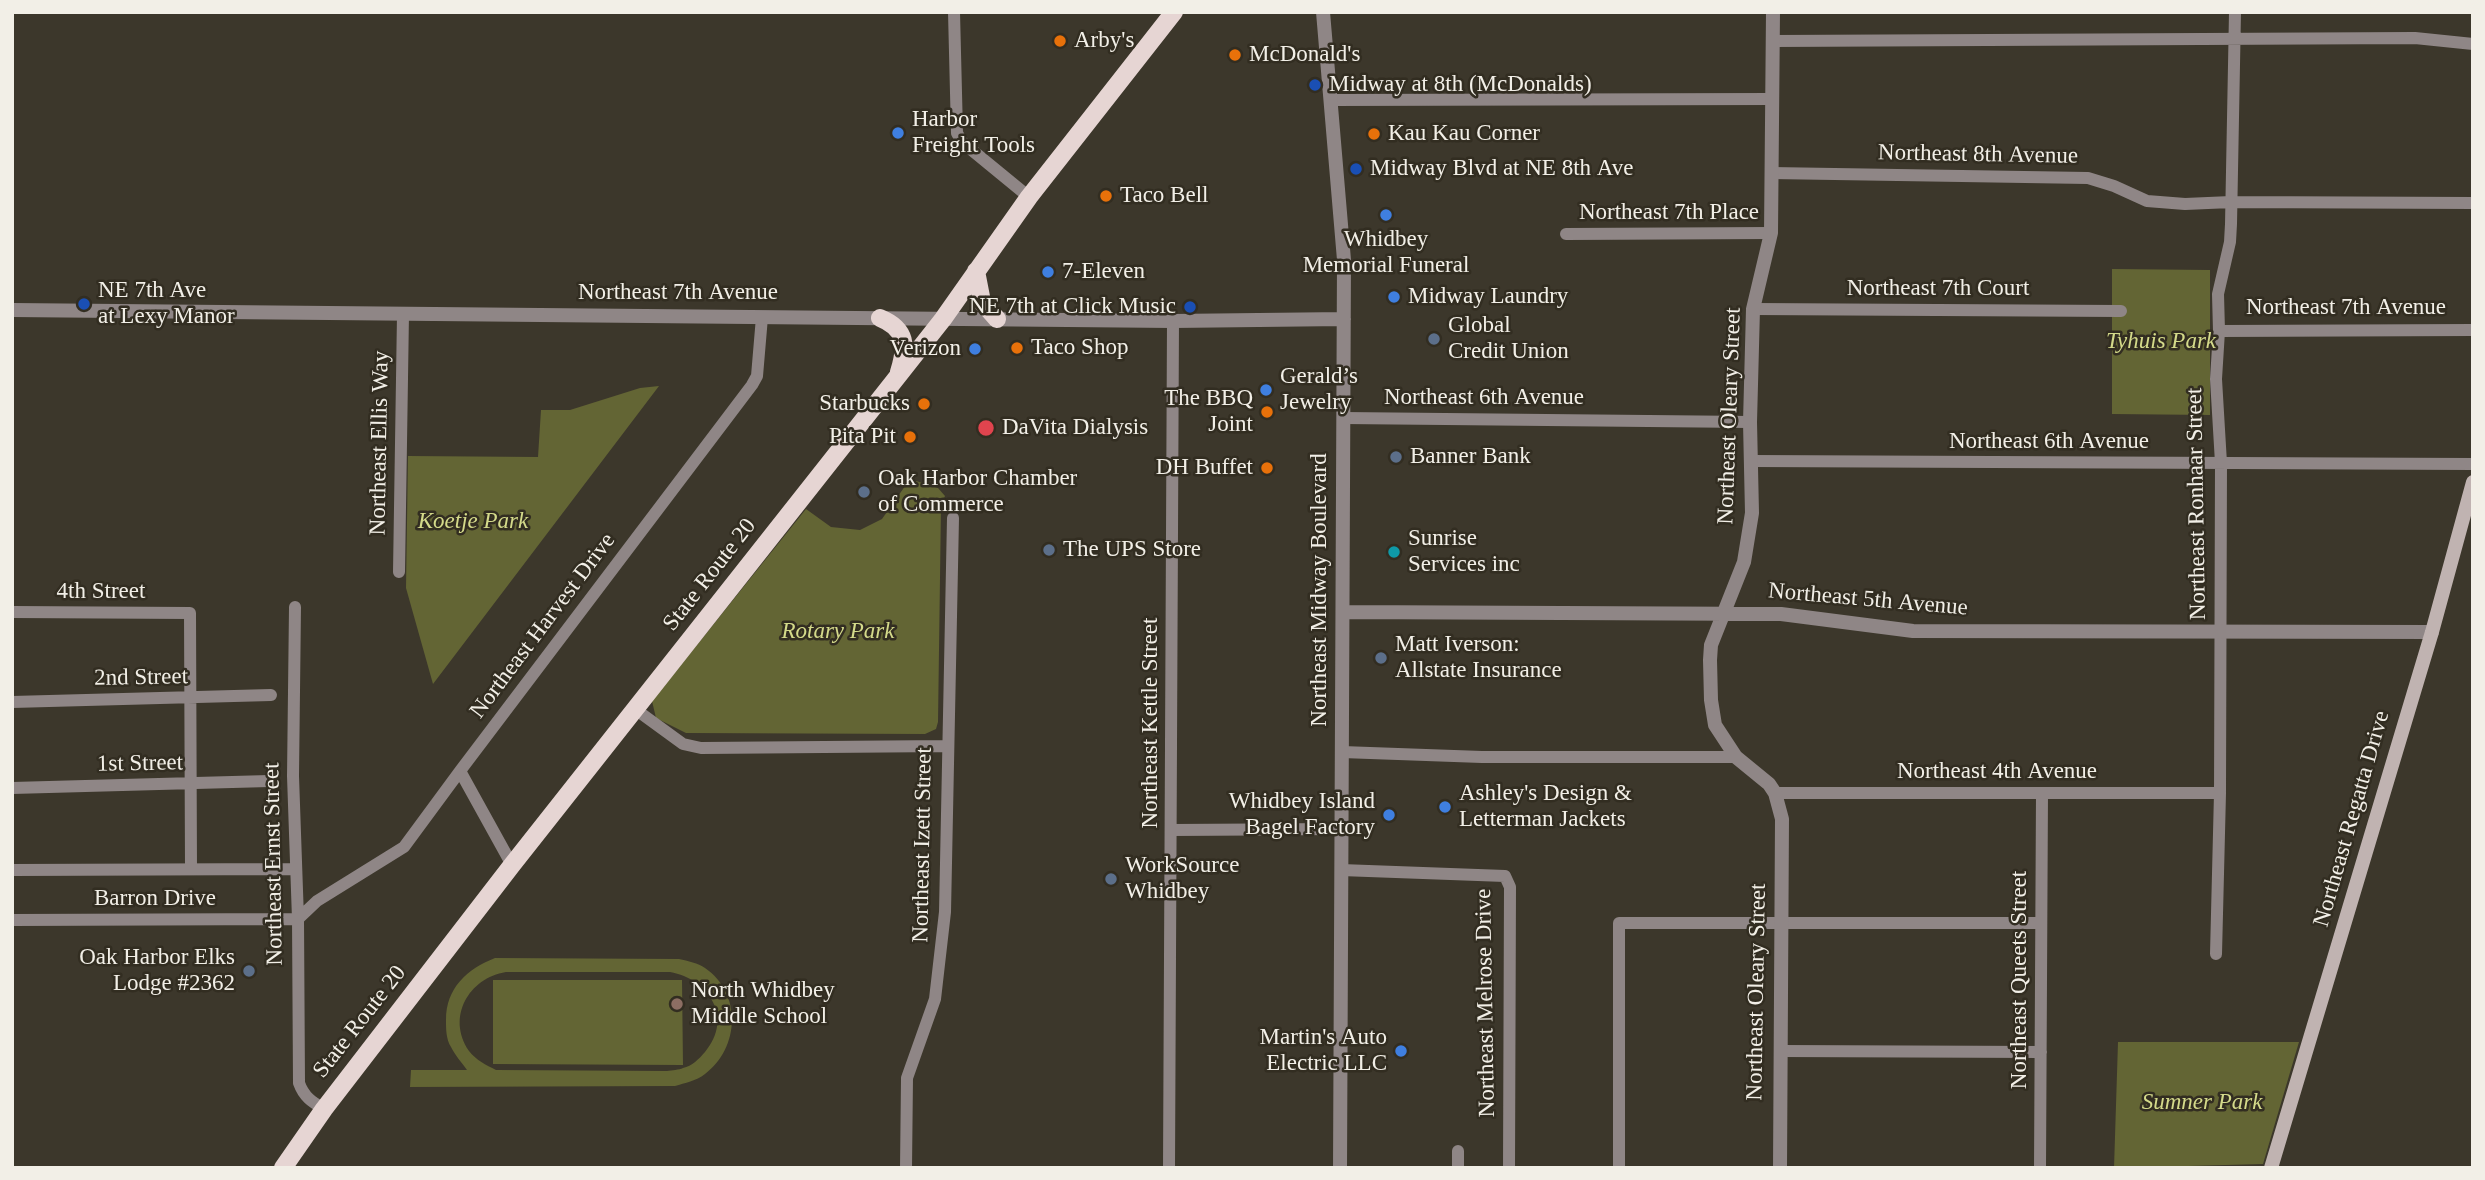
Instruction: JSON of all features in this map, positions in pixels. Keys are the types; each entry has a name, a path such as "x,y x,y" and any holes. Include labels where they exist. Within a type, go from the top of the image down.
{"main road":[{"name":"State Route 20","path":"283,1168 324,1109 512,865 943,319 1029,197 1174,12"},
{"path":"976,271 982,302 997,320"},
{"path":"880,318 899,329 902,336 903,360 899,374"},
{"name":"Northeast Regatta Drive","path":"2271,1168 2432,632 2473,482"}],"street":[{"path":"954,12 957,133 962,142 1029,197"},
{"name":"Northeast Midway Boulevard","path":"1323,12 1344,260 1340,1168"},
{"name":"Northeast Oleary Street","path":"1773,12 1771,233 1753,309 1752,513 1749,538 1736,586 1711,645 1712,712 1719,734 1736,757 1769,784 1775,793 1782,819 1780,1168"},
{"name":"Northeast Ronhaar Street","path":"2216,954 2220,793 2221,463 2216,379 2218,294 2230,242 2235,12"},
{"path":"1773,41 2415,38 2473,44"},
{"path":"1330,100 1773,99"},
{"name":"Northeast 8th Avenue","path":"1771,173 2088,178 2147,201 2185,204 2473,203"},
{"name":"Northeast 7th Place","path":"1566,234 1771,233"},
{"name":"Northeast 7th Court","path":"1753,309 2121,311"},
{"name":"Northeast 7th Avenue","path":"12,310 997,320 1344,319"},
{"name":"Northeast Ellis Way","path":"399,572 403,314"},
{"name":"Northeast Harvest Drive","path":"298,919 317,901 404,847 752,385 757,376 762,317"},
{"name":"Northeast Kettle Street","path":"1169,1168 1173,321"},
{"name":"Northeast 7th Avenue","path":"2219,331 2473,330"},
{"name":"Northeast 6th Avenue","path":"1343,418 1751,422"},
{"name":"Northeast 6th Avenue","path":"1751,461 2473,464"},
{"name":"Northeast Izett Street","path":"905,1168 907,1078 935,999 946,907 953,518"},
{"name":"Northeast Ernst Street","path":"295,607 293,776 298,919 299,1083 303,1094 324,1109"},
{"name":"4th Street","path":"12,612 190,613 190,698"},
{"name":"Northeast 5th Avenue","path":"1343,612 1780,614 1913,631 2432,632"},
{"name":"2nd Street","path":"12,702 271,695"},
{"path":"190,698 191,869"},
{"path":"635,709 684,744 701,748 947,746"},
{"path":"1342,752 1494,757 1736,757"},
{"path":"460,771 512,865"},
{"name":"1st Street","path":"12,788 269,781"},
{"name":"Northeast 4th Avenue","path":"1775,793 2220,793"},
{"name":"Northeast Queets Street","path":"2040,1168 2042,793"},
{"path":"1171,830 1341,829"},
{"path":"12,870 296,869"},
{"name":"Northeast Melrose Drive","path":"1341,870 1505,876 1510,887 1509,1168"},
{"name":"Barron Drive","path":"12,920 298,919"},
{"path":"1619,1168 1619,923 2042,923"},
{"path":"1780,1051 2041,1052"},
{"path":"1458,1151 1458,1168"}],"green space":[{"name":"Tyhuis Park","path":"2112,269 2210,270 2210,415 2112,414"},
{"name":"Koetje Park","path":"659,386 433,684 406,588 408,456 538,457 541,410 570,410 640,388"},
{"name":"Rotary Park","path":"910,479 938,488 945,496 941,506 936,729 925,734 686,733 656,718 652,701 806,509 831,527 860,530 882,519"},
{"path":"495,958 679,959 693,962 705,968 726,991 732,1021 730,1036 717,1063 705,1074 675,1086 410,1087 411,1070 467,1070 448,1041 447,1009 460,981","holes":["506,972 670,972 684,976 706,991 717,1014 713,1039 705,1052 698,1060 681,1069 496,1070 475,1057 462,1038 460,1025 465,1001 481,982 493,976"]},
{"path":"493,980 682,980 683,1065 493,1064"},
{"name":"Sumner Park","path":"2118,1042 2299,1042 2263,1164 2114,1168"}],"place":[{"name":"Arby's","path":"1060,41"},
{"name":"McDonald's","path":"1235,55"},
{"name":"Midway at 8th (McDonalds)","path":"1315,85"},
{"name":"Harbor Freight Tools","path":"898,133"},
{"name":"Kau Kau Corner","path":"1374,134"},
{"name":"Midway Blvd at NE 8th Ave","path":"1356,169"},
{"name":"Taco Bell","path":"1106,196"},
{"name":"Whidbey Memorial Funeral","path":"1386,215"},
{"name":"7-Eleven","path":"1048,272"},
{"name":"Midway Laundry","path":"1394,297"},
{"name":"NE 7th Ave at Lexy Manor","path":"84,304"},
{"name":"NE 7th at Click Music","path":"1190,307"},
{"name":"Global Credit Union","path":"1434,339"},
{"name":"Taco Shop","path":"1017,348"},
{"name":"Verizon","path":"975,349"},
{"name":"Gerald’s Jewelry","path":"1266,390"},
{"name":"Starbucks","path":"924,404"},
{"name":"The BBQ Joint","path":"1267,412"},
{"name":"DaVita Dialysis","path":"986,428"},
{"name":"Pita Pit","path":"910,437"},
{"name":"Banner Bank","path":"1396,457"},
{"name":"DH Buffet","path":"1267,468"},
{"name":"Oak Harbor Chamber of Commerce","path":"864,492"},
{"name":"The UPS Store","path":"1049,550"},
{"name":"Sunrise Services inc","path":"1394,552"},
{"name":"Matt Iverson: Allstate Insurance","path":"1381,658"},
{"name":"Ashley's Design & Letterman Jackets","path":"1445,807"},
{"name":"Whidbey Island Bagel Factory","path":"1389,815"},
{"name":"WorkSource Whidbey","path":"1111,879"},
{"name":"Oak Harbor Elks Lodge #2362","path":"249,971"},
{"name":"North Whidbey Middle School","path":"677,1004"},
{"name":"Martin's Auto Electric LLC","path":"1401,1051"}]}
